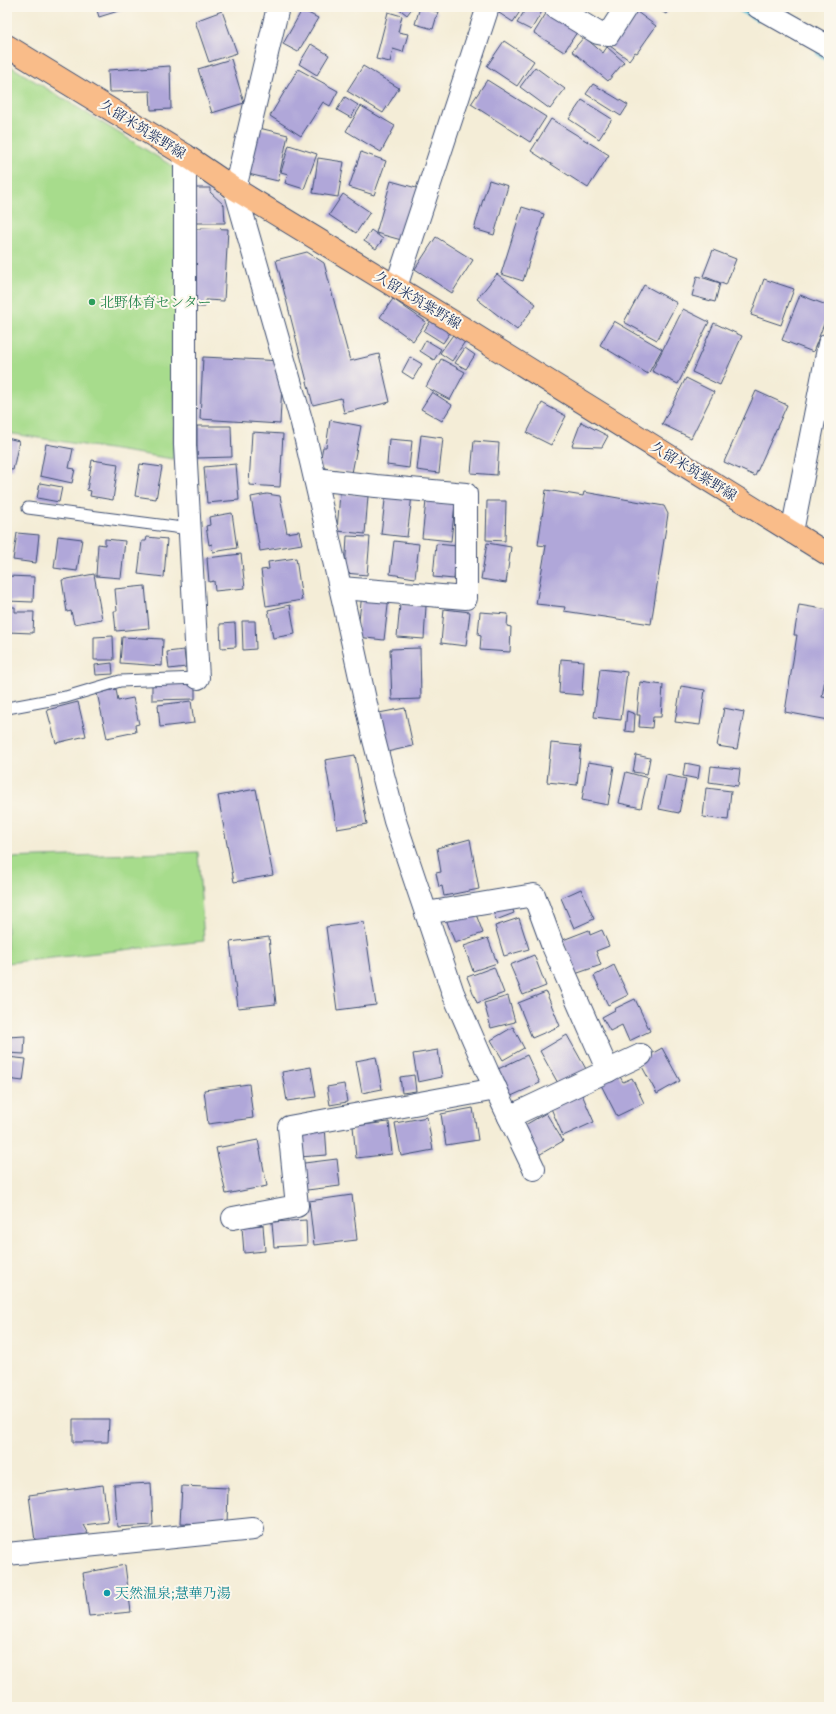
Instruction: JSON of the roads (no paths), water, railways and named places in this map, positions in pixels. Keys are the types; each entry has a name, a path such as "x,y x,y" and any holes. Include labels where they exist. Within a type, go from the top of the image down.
{"main road":[{"name":"久留米筑紫野線","path":"7,46 185,155 235,189 829,555"}],"street":[{"path":"278,7 235,189 302,423 373,736 391,807 453,993 534,1169"},
{"path":"396,287 488,7"},
{"path":"555,7 598,33 608,35 626,7"},
{"path":"758,7 829,47"},
{"path":"185,155 185,445 198,678"},
{"path":"792,532 829,349"},
{"path":"315,478 376,486 466,494 466,598 340,588"},
{"path":"426,914 534,895 552,944 608,1071"},
{"path":"509,1117 641,1056"},
{"path":"233,1218 298,1206 289,1127 496,1089"},
{"path":"7,1554 253,1529"}],"lane":[{"path":"28,508 190,529"},
{"path":"7,708 66,697 120,681 198,678"}],"waterway":[{"path":"737,7 757,18"},
{"path":"819,53 829,59"}],"place":[{"name":"北野体育センター","path":"92,302"},
{"name":"天然温泉;慧華乃湯","path":"107,1593"}]}
